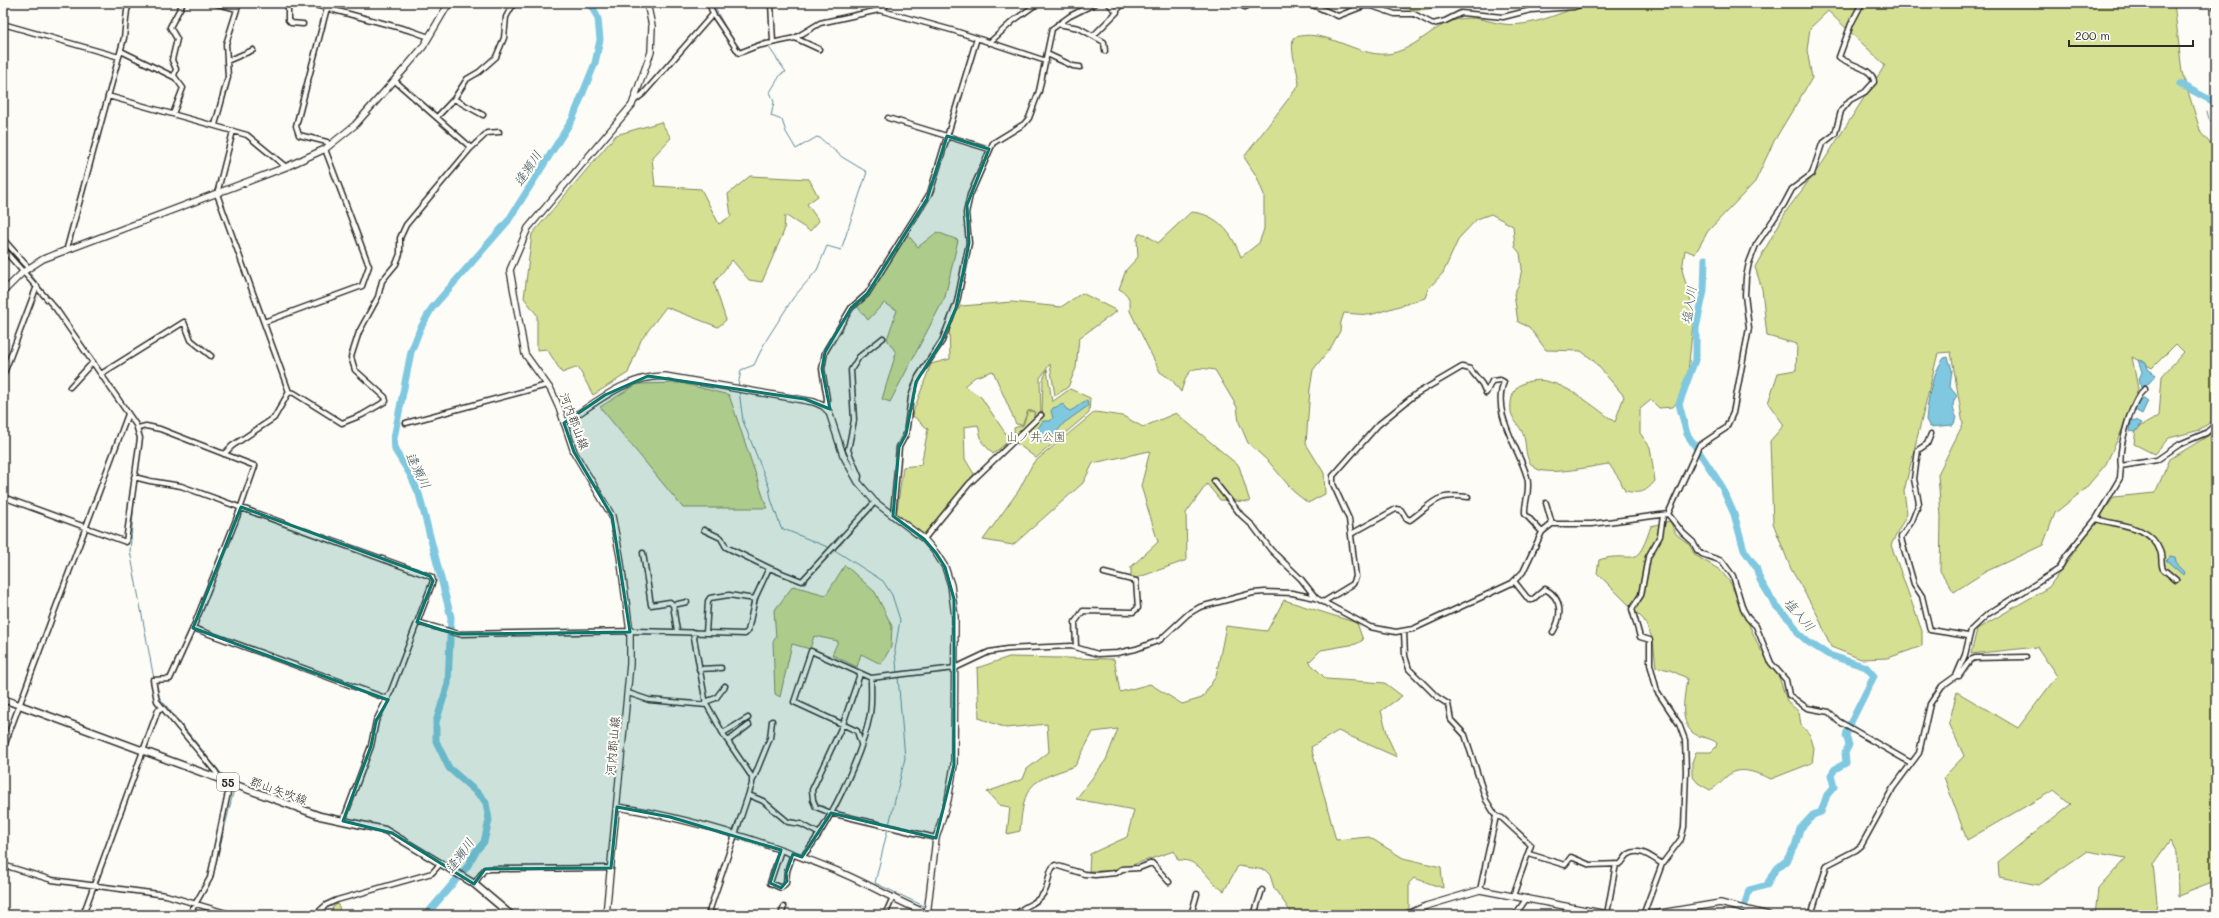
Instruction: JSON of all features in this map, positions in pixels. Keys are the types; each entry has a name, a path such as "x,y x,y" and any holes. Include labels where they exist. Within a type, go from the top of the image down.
{"main road":[{"name":"郡山矢吹線","path":"3,699 320,816 385,830 474,884 511,915"}],"street":[{"path":"67,248 121,51 130,3"},
{"path":"174,77 176,69 172,60 177,39 170,27 183,3"},
{"path":"214,3 237,9"},
{"path":"215,125 228,77 226,44 239,3"},
{"path":"288,3 288,20 291,23 303,24"},
{"path":"308,3 429,37"},
{"path":"3,292 23,272 67,248 217,194 286,167 327,147 355,126 394,80 429,37 449,3"},
{"path":"437,117 454,99 467,79 479,72 496,57 504,38 506,17 514,3"},
{"name":"河内郡山線","path":"606,915 628,693 630,632 620,556 612,516 574,452 556,401 547,385 529,362 523,349 510,270 528,228 617,125 634,101 649,58 653,41 647,3"},
{"path":"709,3 713,14 738,53 773,42 795,38 820,23 874,10 884,11 977,38 1046,61"},
{"path":"771,3 773,42"},
{"path":"884,11 886,3"},
{"path":"989,43 1013,21 1038,3"},
{"path":"893,515 899,447 906,434 911,397 918,378 942,341 956,308 969,243 967,205 989,149 995,140 1019,127 1029,118 1037,99 1051,31 1058,24 1096,3"},
{"path":"1108,3 1116,11 1124,3"},
{"path":"1237,3 1245,7 1253,3"},
{"path":"1308,3 1338,16 1364,6 1372,6 1394,14 1414,14 1433,24 1445,21 1462,13 1502,17 1531,10 1574,7 1584,3"},
{"path":"1768,915 1720,903 1678,913 1648,915 1646,910 1653,884 1662,864 1678,845 1684,827 1686,745 1679,724 1657,691 1650,664 1650,640 1640,637 1632,610 1641,595 1648,558 1660,536 1666,515 1699,446 1726,428 1733,413 1749,328 1745,295 1746,277 1748,263 1756,245 1784,204 1792,189 1812,174 1822,144 1835,134 1841,111 1850,100 1865,92 1874,82 1874,77 1870,72 1839,57 1851,24 1862,3"},
{"path":"2215,3 2216,7"},
{"path":"264,322 362,286 365,282 369,266 327,147 327,142 299,135 296,126 327,8"},
{"path":"1094,35 1117,12"},
{"path":"634,101 643,94 713,14"},
{"path":"3,24 119,57"},
{"path":"1058,24 1077,27 1094,35 1104,42 1106,51"},
{"path":"795,38 819,50"},
{"path":"826,408 827,396 822,369 825,352 851,308 866,294 899,240 927,199 977,38"},
{"path":"226,61 253,50"},
{"path":"121,51 174,77 181,83 182,88 173,114"},
{"path":"1047,54 1073,66 1080,67"},
{"path":"394,80 468,145 470,149"},
{"path":"108,96 215,125 249,136 286,167"},
{"path":"454,99 484,115"},
{"path":"888,118 989,149"},
{"path":"224,454 232,446 274,418 289,392 217,194 233,131"},
{"path":"289,392 294,393 342,423 347,422 385,402 385,397 355,370 351,362 353,347 359,332 378,297 382,281 396,264 400,254 400,238 406,225 470,149 487,133 499,132"},
{"path":"3,239 29,268"},
{"path":"3,249 56,309 138,428 140,441 126,542 3,497"},
{"path":"3,376 37,286"},
{"path":"101,374 184,322 186,323 191,340 211,356"},
{"path":"858,481 859,476 848,450 854,420 851,370 859,357 883,338"},
{"path":"70,387 93,362"},
{"path":"1324,601 1353,584 1356,578 1349,520 1333,484 1333,476 1378,426 1416,394 1464,367 1470,369 1482,384 1486,393 1492,381 1500,380 1504,382 1500,394 1506,423 1528,485 1525,514 1542,532"},
{"path":"564,423 590,407 605,395 648,376 665,376 805,399 826,408 829,412 843,455 858,481 875,502 924,539 945,567 951,585 955,617 954,765 948,800 936,838 928,914 802,857 735,834 647,812 617,807"},
{"path":"406,423 547,385"},
{"path":"1956,676 1965,655 1968,636 1976,623 2059,569 2066,556 2096,519 2120,478 2122,466 2121,449 2128,423 2138,397 2145,389"},
{"path":"3,749 128,414"},
{"path":"924,539 969,484 1041,415"},
{"path":"2122,466 2157,460 2180,444 2206,433 2216,424"},
{"path":"138,428 146,426 154,427 254,466 241,507 193,628 170,679 153,680 156,698 162,708 215,770 220,779"},
{"path":"1931,434 1927,444 1918,450 1914,479 1919,503 1912,521 1901,538 1914,584 1922,596 1930,630 1968,636"},
{"path":"134,476 150,481 181,486 430,576 432,581 388,699 376,721 373,739 343,821"},
{"path":"1214,481 1241,515 1253,526 1272,550 1301,579 1316,598"},
{"path":"1351,534 1396,509 1401,510 1406,519 1410,520 1439,498 1450,495 1468,497"},
{"path":"704,530 721,538 726,547 768,568 802,581 875,502"},
{"path":"1546,503 1552,524"},
{"path":"861,744 858,732 794,701 811,651 871,678 955,668 998,650 1076,647 1101,654 1136,649 1160,640 1192,611 1207,605 1253,593 1283,592 1316,598 1370,627 1388,632 1404,631 1413,629 1514,581 1523,572 1542,532 1552,524 1592,524 1666,515"},
{"path":"1666,515 1682,533 1693,542 1697,550 1702,554 1722,561 1733,576 1743,609 1748,618 1756,626 1771,663 1786,680 1789,696 1807,708 1829,712 1838,721 1911,763"},
{"path":"2096,519 2132,526 2152,538 2161,551 2162,569 2176,580"},
{"path":"643,553 651,605 670,602 673,605 687,602"},
{"path":"417,622 459,634 678,631 746,634 755,600 768,568"},
{"path":"1076,647 1074,622 1083,611 1133,612 1138,608 1136,581 1104,573"},
{"path":"1514,581 1529,600 1532,600 1545,589 1557,602 1560,615 1553,632"},
{"path":"706,633 708,603 710,598 729,595 755,600"},
{"path":"673,605 678,631"},
{"path":"193,628 388,699"},
{"path":"1404,631 1405,656 1409,670 1436,697 1448,704 1451,720 1465,735 1486,800 1496,816 1502,818 1530,843 1531,847 1513,896"},
{"path":"693,632 706,703 753,780"},
{"path":"1811,915 1826,865 1861,846 1893,788 1922,746 1926,714 1934,696 1956,676 1959,676 1970,660 1975,658 2026,657"},
{"path":"699,669 721,668"},
{"path":"860,674 843,724 812,793 816,807 831,813 936,838"},
{"path":"802,857 831,813 861,744 870,713 871,678"},
{"path":"628,693 653,701 706,703 716,698 725,686"},
{"path":"83,915 158,710 162,708"},
{"path":"723,733 748,718"},
{"path":"717,915 709,914 753,780 770,738 772,721"},
{"path":"728,741 749,725"},
{"path":"189,915 210,878 230,783"},
{"path":"749,794 763,801 788,822 801,824 818,833"},
{"path":"1480,890 1496,816"},
{"path":"781,850 770,883 772,886 782,888 786,884 787,871 793,854"},
{"path":"1528,854 1565,865 1571,856 1590,865 1620,864 1627,855 1634,852 1647,854 1662,864"},
{"path":"315,915 326,905 337,900 432,874 441,863"},
{"path":"1016,915 1020,910 1035,904 1044,893 1051,870 1055,865 1084,874 1095,875 1116,873 1122,869 1139,868 1152,863 1169,882"},
{"path":"1406,915 1426,906 1480,890 1610,915 1616,864"},
{"path":"3,865 52,880 166,895 233,915"},
{"path":"474,884 484,870 490,868 611,868"},
{"path":"1254,915 1262,890"},
{"path":"1191,915 1198,894"},
{"path":"885,915 893,897"},
{"path":"1515,915 1527,898"},
{"path":"781,915 784,907"}],"highlighted area":[{"path":"947,136 989,149 967,205 969,243 956,308 942,341 916,382 906,434 899,447 894,495 893,516 924,539 936,553 945,567 954,599 954,765 936,838 831,813 802,857 793,854 786,873 787,881 781,888 770,883 781,850 670,817 617,807 611,868 485,869 474,884 392,833 343,821 371,746 376,721 388,700 193,628 241,507 430,576 433,581 417,622 459,634 630,632 612,516 574,452 564,423 605,395 648,376 805,399 830,409 822,369 825,352 851,308 867,294 927,199"}],"green space":[{"path":"1332,3 1454,3 1452,6 1419,10 1373,5 1354,9"},
{"path":"1588,3 2174,3 2182,72 2201,133 2216,150 2216,418 2200,430 2169,438 2154,454 2134,444 2136,429 2159,416 2162,376 2184,352 2176,344 2152,368 2132,357 2138,389 2128,411 2122,430 2106,464 2085,489 2055,513 2043,545 1985,572 1954,592 1940,571 1941,517 1938,474 1963,424 1951,352 1938,353 1904,491 1907,514 1891,545 1922,631 1922,646 1888,658 1861,659 1831,647 1818,616 1791,569 1773,523 1770,441 1784,425 1768,403 1778,373 1796,370 1797,344 1767,336 1762,289 1755,267 1787,210 1823,162 1885,65 1828,11 1810,28 1807,50 1812,78 1774,141 1755,182 1708,231 1695,254 1685,250 1682,270 1694,313 1688,372 1679,400 1673,407 1659,408 1651,400 1640,409 1640,433 1650,447 1655,481 1651,485 1642,492 1625,491 1620,480 1609,464 1572,470 1543,471 1537,469 1530,463 1523,434 1511,412 1512,397 1517,387 1532,381 1544,381 1557,384 1570,390 1615,422 1624,396 1593,360 1581,351 1546,350 1529,327 1518,322 1514,294 1519,284 1522,268 1520,253 1515,247 1513,226 1491,214 1477,219 1459,238 1443,273 1428,289 1425,298 1370,315 1344,313 1340,331 1331,347 1313,370 1306,444 1324,473 1325,494 1308,503 1294,492 1269,462 1248,443 1239,422 1237,407 1215,370 1201,368 1192,370 1186,378 1181,392 1172,380 1160,372 1130,311 1129,298 1119,289 1126,270 1138,257 1137,239 1139,234 1145,234 1158,243 1191,212 1209,216 1223,226 1233,240 1241,257 1259,243 1264,229 1264,195 1257,177 1244,157 1299,85 1293,56 1293,38 1305,35 1316,36 1375,54 1387,54 1397,52 1414,44 1446,23 1455,20 1474,18 1503,24 1524,24"},
{"path":"661,122 671,138 652,158 655,186 701,189 719,224 731,216 728,194 750,176 809,179 818,196 807,204 819,221 810,231 785,215 784,231 762,282 749,280 732,260 714,283 726,320 718,327 666,307 641,340 628,373 593,395 578,367 562,373 547,349 537,350 537,315 524,298 532,234 616,135"},
{"path":"937,232 958,240 945,297 890,402 882,399 896,353 887,339 897,310 884,303 868,320 856,305 907,234 918,247"},
{"path":"1082,293 1117,311 1079,338 1076,368 1068,387 1055,396 1050,364 1040,378 1041,413 1035,418 1035,411 1028,411 1022,425 1016,424 993,371 975,377 964,386 981,397 1010,440 993,454 982,442 978,425 964,427 965,459 974,474 924,536 896,518 903,467 921,465 928,429 912,415 931,364 950,359 949,323 961,306 1012,302 1061,307"},
{"name":"山ノ井公園","path":"1047,369 1052,402 1070,389 1090,398 1089,413 1036,458 1015,442 1014,428 1023,425 1028,411 1034,411 1034,420 1042,413 1043,380"},
{"path":"681,383 729,395 767,508 683,508 600,407 637,384"},
{"path":"1095,412 1123,416 1143,427 1176,413 1239,466 1250,502 1220,500 1207,484 1186,513 1187,560 1131,580 1131,567 1158,542 1141,486 1150,451 1093,463 1083,483 1013,545 983,540 1019,490 1033,463"},
{"path":"2216,431 2216,890 2212,883 2178,896 2177,853 2170,840 2153,864 2157,902 2155,915 2095,915 2098,889 2126,858 2087,851 2038,885 1999,877 1998,862 2071,804 2054,790 1967,840 1944,777 1964,756 1949,723 1957,692 2018,728 2057,676 2037,647 1971,654 1977,629 2049,587 2114,497 2155,493 2170,459"},
{"path":"1670,521 1676,534 1689,544 1695,555 1720,570 1730,582 1760,649 1779,677 1787,701 1799,712 1801,725 1810,735 1814,748 1812,763 1771,779 1749,771 1738,771 1727,776 1710,790 1698,783 1692,776 1692,762 1696,752 1711,752 1716,747 1717,743 1693,733 1688,728 1684,715 1684,700 1687,678 1670,670 1656,667 1653,640 1644,620 1597,573 1599,560 1611,557 1632,557 1637,555 1646,541 1651,526"},
{"path":"845,565 875,592 892,626 891,647 881,664 861,654 857,667 832,655 838,641 814,636 810,649 792,644 780,697 775,694 773,642 776,637 774,611 793,586 826,595"},
{"path":"1284,600 1357,623 1363,640 1356,644 1321,650 1309,662 1326,679 1385,683 1402,696 1381,711 1389,740 1397,757 1338,731 1311,747 1336,840 1369,837 1403,858 1441,867 1443,888 1414,878 1409,883 1409,908 1401,915 1293,915 1274,888 1270,875 1265,870 1238,866 1224,891 1198,866 1193,863 1178,860 1174,851 1114,871 1089,871 1090,854 1127,837 1134,810 1076,799 1106,760 1118,729 1093,732 1075,766 1048,776 1032,786 1027,793 1024,802 1020,831 1007,834 1010,807 999,805 987,792 1023,779 1027,769 1049,752 1047,724 1006,728 979,718 977,668 1009,657 1114,659 1120,692 1150,684 1182,704 1202,698 1216,676 1226,626 1267,631"},
{"path":"337,904 339,906 340,915 331,915 333,907"}],"water":[{"path":"1948,357 1952,370 1950,387 1957,396 1953,407 1957,418 1953,425 1930,427 1926,420 1933,380 1944,358"},
{"path":"2138,360 2146,362 2148,369 2156,375 2149,383 2141,388 2139,379 2142,372"},
{"path":"2144,398 2148,401 2142,414 2135,410 2138,400"},
{"path":"1087,400 1088,406 1064,423 1054,435 1038,443 1032,437 1043,421 1050,421 1053,418 1051,411 1053,408 1064,404 1065,408 1070,411"},
{"path":"2136,420 2142,423 2136,432 2130,431 2131,421"},
{"path":"2170,556 2175,557 2177,565 2184,572 2183,575 2166,560"}],"waterway":[{"name":"逢瀬川","path":"426,915 467,867 476,851 484,842 489,820 486,803 482,797 449,768 436,741 436,722 448,684 451,617 419,494 411,476 395,450 394,438 411,352 420,329 432,308 508,221 572,120 595,63 600,40 598,19 591,3"},
{"path":"712,3 731,37"},
{"path":"739,51 761,41 765,40 767,43"},
{"path":"738,386 741,370 754,365 765,342 793,298 817,270 827,246 841,250 867,172 842,157 817,137 796,149 786,132 782,120 771,116 774,102 770,92 781,74 786,72 768,46"},
{"path":"2180,84 2216,103"},
{"path":"2207,111 2209,119 2216,126"},
{"path":"3,244 26,268"},
{"name":"塩入川","path":"1705,259 1704,291 1696,328 1696,357 1679,404 1687,434 1721,485 1734,514 1744,550 1756,567 1760,580 1776,606 1791,621 1799,634 1808,642 1829,655 1866,667 1874,676 1848,728 1846,736 1849,745 1845,753 1846,763 1835,769 1831,775 1834,787 1827,795 1821,812 1813,815 1800,829 1795,846 1786,861 1775,870 1767,885 1749,890 1742,915"},
{"path":"28,271 57,307"},
{"path":"739,391 743,421 769,487 771,499 781,528 830,548"},
{"path":"139,463 142,438 140,429"},
{"path":"135,490 130,551 154,679"},
{"path":"833,549 883,581 892,595 900,620 895,650 897,673"},
{"path":"889,825 905,758 898,677"},
{"path":"159,697 225,778"},
{"path":"199,903 214,871 234,789 232,787"},
{"path":"888,828 875,883 926,907"},
{"path":"191,915 197,905"},
{"path":"930,909 940,915"}]}
